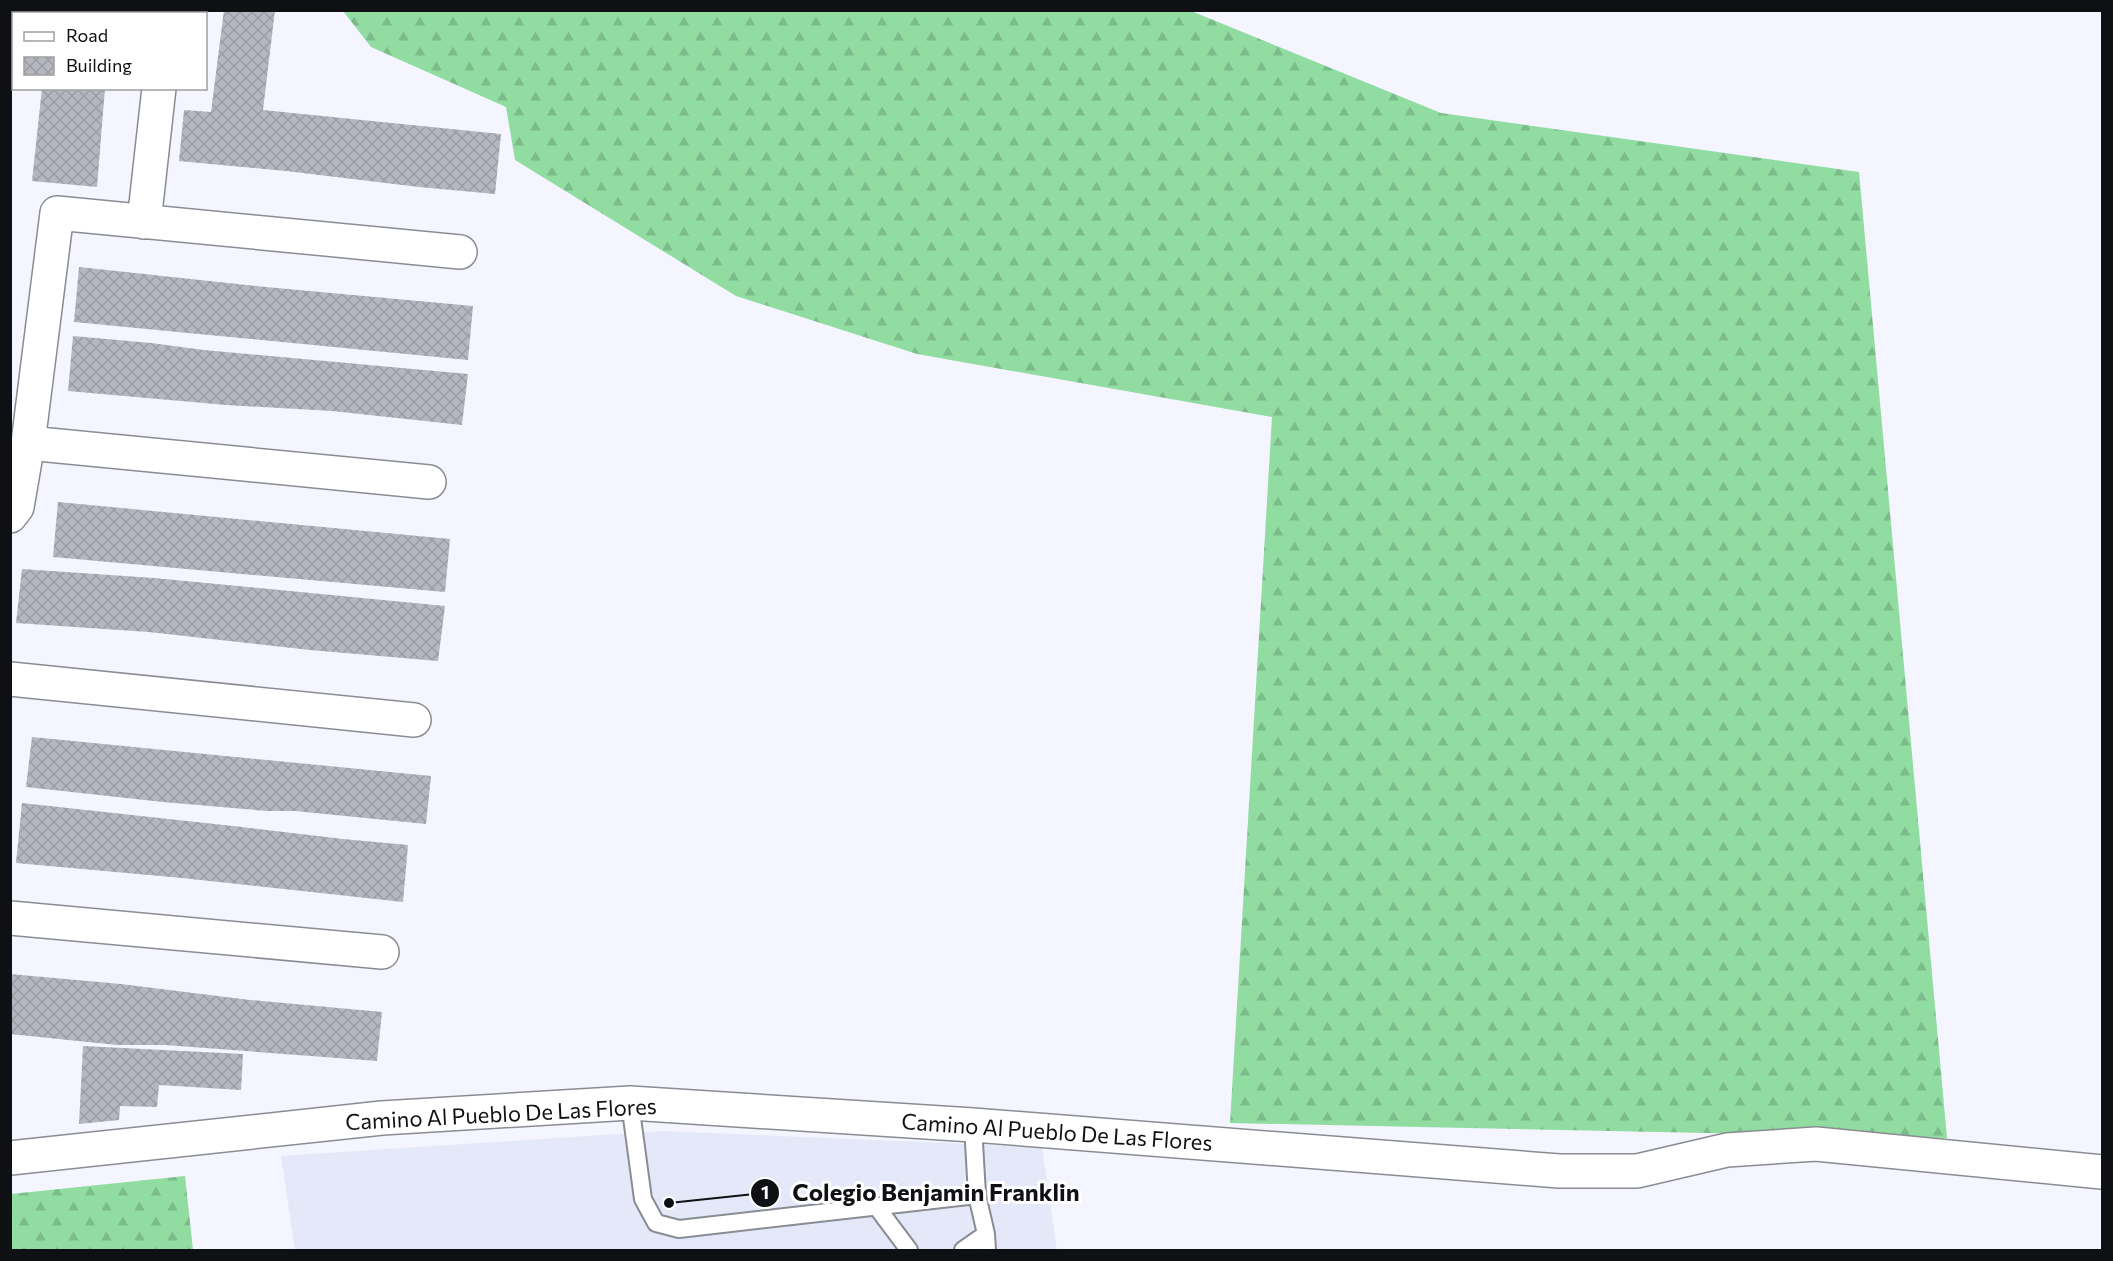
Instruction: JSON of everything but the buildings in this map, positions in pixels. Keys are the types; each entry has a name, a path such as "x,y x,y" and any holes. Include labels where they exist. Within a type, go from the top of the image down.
{"street":[{"path":"144,222 159,90"},
{"path":"13,510 28,443 57,213 460,252"},
{"path":"28,443 429,482"},
{"path":"10,680 414,720"},
{"path":"10,918 382,952"},
{"name":"Camino Al Pueblo De Las Flores","path":"10,1158 382,1118 630,1103 973,1125 1559,1171 1637,1171 1727,1150 1816,1144 2103,1172"}],"lane":[{"path":"630,1103 643,1199 656,1223 679,1229 977,1195"},
{"path":"973,1125 977,1195 986,1233 987,1251"},
{"path":"876,1206 909,1251"},
{"path":"963,1251 986,1233"}],"shaded area":[{"path":"664,1131 1042,1147 1057,1250 295,1250 281,1156"}],"green space":[{"path":"343,11 1191,11 1441,113 1859,172 1947,1138 1230,1123 1272,417 917,354 736,296 515,160 506,107 371,47"},
{"path":"185,1176 193,1250 11,1250 11,1194"}],"place":[{"name":"Colegio Benjamin Franklin","path":"669,1203"}]}
